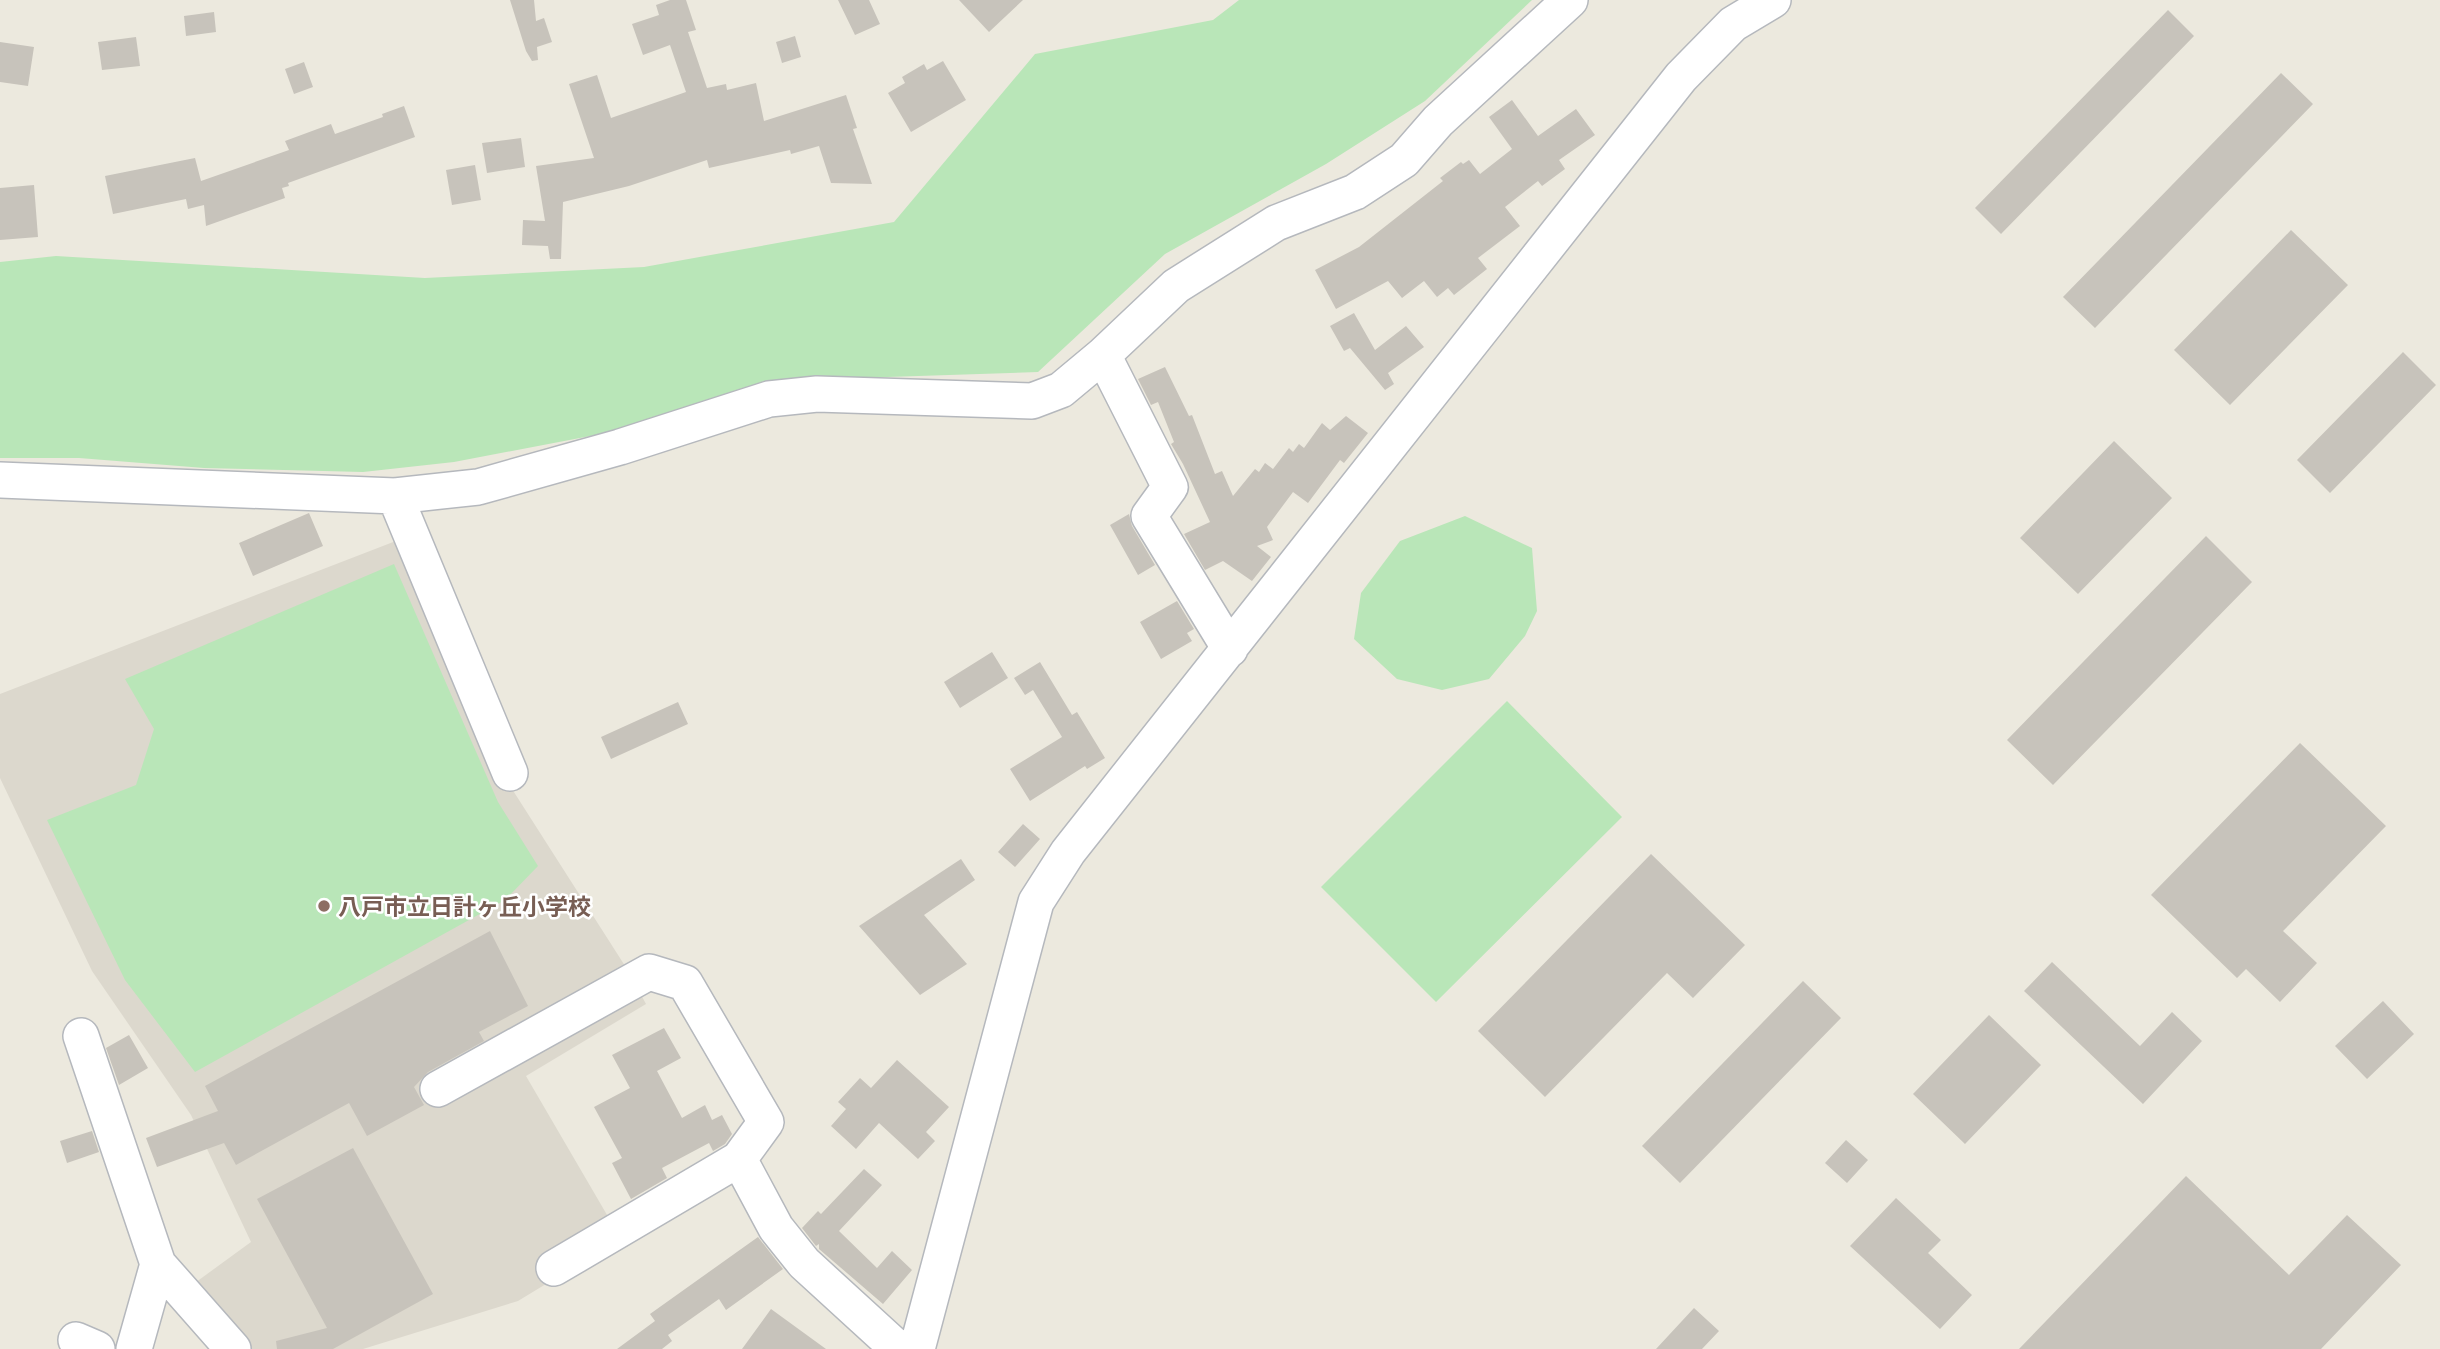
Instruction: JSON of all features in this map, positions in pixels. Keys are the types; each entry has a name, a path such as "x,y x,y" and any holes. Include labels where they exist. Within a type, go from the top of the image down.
{"street":[{"path":"0,480 395,496 478,487 620,447 769,399 817,394 1032,401 1061,390 1103,355 1176,286 1276,223 1355,192 1404,160 1438,121 1570,0"},
{"path":"917,1349 1036,902 1068,852 1681,78 1733,24 1773,0"},
{"path":"1103,355 1170,487 1149,516 1230,649"},
{"path":"395,496 510,773"},
{"path":"438,1089 649,972 685,983 766,1122 739,1159 554,1268"},
{"path":"82,1036 158,1264 233,1349"},
{"path":"739,1159 776,1228 804,1262 898,1349"},
{"path":"134,1349 158,1264"}],"shaded area":[{"name":"八戸市立日計ヶ丘小学校","path":"401,539 505,778 627,969 646,1004 526,1076 610,1220 569,1270 518,1301 363,1349 247,1349 192,1285 251,1242 191,1115 92,971 0,778 0,694"}],"green space":[{"path":"1239,0 1532,0 1425,101 1326,164 1165,254 1038,372 765,381 606,433 454,462 363,472 204,468 79,458 0,458 0,262 56,256 425,278 644,267 894,222 1035,54 1213,20"},
{"path":"1465,516 1532,548 1537,611 1525,636 1489,679 1442,690 1397,679 1354,639 1361,593 1400,541"},
{"path":"394,564 498,802 538,866 505,900 195,1072 125,980 47,820 136,785 154,729 125,679"},
{"path":"1507,701 1622,817 1436,1002 1321,887"}],"building":[{"path":"510,0 534,0 536,21 544,18 552,42 537,47 538,60 532,61 526,51"},
{"path":"670,0 686,0 696,30 688,32 707,88 726,84 727,90 756,83 764,121 846,95 857,128 853,129 872,184 831,183 819,146 791,154 790,150 709,168 707,160 629,186 563,202 561,259 550,259 548,246 522,245 523,220 545,221 536,166 594,158 569,84 597,75 611,118 686,92 670,45 643,55 632,24 659,15 656,5"},
{"path":"838,0 869,0 880,24 855,35"},
{"path":"959,0 1023,0 989,32"},
{"path":"2168,10 2194,36 2001,234 1975,208"},
{"path":"214,12 216,32 186,36 184,16"},
{"path":"795,36 801,57 782,63 776,42"},
{"path":"136,37 140,66 102,70 98,42"},
{"path":"0,42 34,47 28,86 0,82"},
{"path":"943,61 966,100 911,132 888,93 905,83 902,77 924,64 927,70"},
{"path":"304,62 313,87 294,94 285,69"},
{"path":"2281,73 2313,104 2095,328 2063,297"},
{"path":"1512,100 1538,136 1576,109 1595,135 1559,160 1565,169 1542,186 1538,181 1505,207 1520,226 1478,258 1487,269 1454,295 1448,288 1437,297 1424,281 1402,298 1388,281 1336,309 1315,270 1359,247 1443,181 1440,178 1461,162 1463,164 1469,160 1480,174 1512,149 1489,117"},
{"path":"404,106 415,137 288,183 289,186 282,188 285,198 206,226 204,205 188,209 186,199 113,214 105,176 195,158 201,181 289,150 285,141 331,124 335,134 383,117 382,114"},
{"path":"521,138 525,167 487,173 482,143"},
{"path":"475,165 481,200 452,205 446,170"},
{"path":"34,185 38,237 0,240 0,188"},
{"path":"2291,230 2348,285 2230,405 2174,350"},
{"path":"1354,313 1375,350 1406,326 1424,347 1388,373 1394,384 1385,390 1350,348 1344,351 1330,326"},
{"path":"2403,352 2436,385 2330,493 2297,460"},
{"path":"1165,367 1189,416 1192,415 1215,474 1222,471 1233,496 1255,469 1259,472 1265,463 1273,469 1289,448 1293,452 1299,444 1304,448 1322,423 1330,430 1346,416 1368,433 1344,463 1340,460 1308,503 1293,492 1267,527 1273,540 1257,546 1271,557 1252,581 1223,561 1205,570 1184,534 1210,522 1171,444 1174,442 1158,402 1151,405 1138,379"},
{"path":"2114,441 2172,498 2078,594 2020,538"},
{"path":"309,513 323,546 253,576 239,543"},
{"path":"1129,514 1132,526 1155,565 1138,575 1110,525"},
{"path":"2206,536 2252,582 2053,785 2007,740"},
{"path":"1177,601 1194,629 1187,633 1192,641 1161,659 1140,622"},
{"path":"992,652 1008,678 960,708 944,682"},
{"path":"1040,662 1072,715 1077,712 1105,758 1087,769 1085,766 1030,801 1010,769 1062,737 1033,690 1025,695 1014,678"},
{"path":"678,702 688,724 611,759 601,737"},
{"path":"2300,743 2386,826 2283,931 2317,963 2280,1002 2246,969 2237,978 2151,895"},
{"path":"1023,824 1040,839 1015,867 998,852"},
{"path":"1651,854 1745,945 1693,998 1667,973 1545,1097 1478,1031"},
{"path":"961,859 975,880 924,915 967,964 920,995 859,926"},
{"path":"490,931 528,1006 479,1032 484,1041 428,1072 414,1087 424,1105 367,1136 349,1103 236,1165 224,1143 157,1167 146,1138 218,1111 205,1086"},
{"path":"2052,962 2140,1046 2172,1012 2202,1041 2143,1104 2024,991"},
{"path":"1803,981 1841,1018 1680,1183 1642,1146"},
{"path":"2383,1001 2414,1034 2367,1079 2335,1046"},
{"path":"1989,1015 2041,1065 1965,1144 1913,1094"},
{"path":"664,1028 681,1058 657,1071 682,1118 705,1105 712,1120 722,1115 732,1134 725,1144 713,1151 709,1143 662,1168 667,1178 631,1199 612,1163 622,1158 594,1107 630,1088 612,1055"},
{"path":"129,1035 148,1068 119,1085 106,1048"},
{"path":"897,1060 949,1107 926,1132 935,1141 918,1159 879,1123 856,1149 831,1126 846,1109 838,1102 860,1078 871,1088"},
{"path":"92,1131 99,1152 67,1163 60,1141"},
{"path":"1846,1140 1868,1160 1847,1183 1825,1163"},
{"path":"353,1148 433,1294 333,1349 277,1349 276,1341 327,1328 257,1199"},
{"path":"864,1169 882,1185 839,1231 877,1268 892,1251 912,1270 883,1304 819,1249 819,1244 816,1246 802,1228 818,1211 821,1214"},
{"path":"2186,1176 2289,1275 2347,1215 2401,1265 2321,1349 2019,1349"},
{"path":"1896,1198 1941,1240 1928,1253 1972,1295 1940,1329 1850,1246"},
{"path":"758,1237 783,1269 726,1310 719,1299 668,1335 672,1341 662,1349 617,1349 655,1321 650,1314"},
{"path":"1694,1308 1719,1331 1702,1349 1656,1349"},
{"path":"771,1309 826,1349 742,1349"}],"place":[{"name":"八戸市立日計ヶ丘小学校","path":"324,906"}]}
